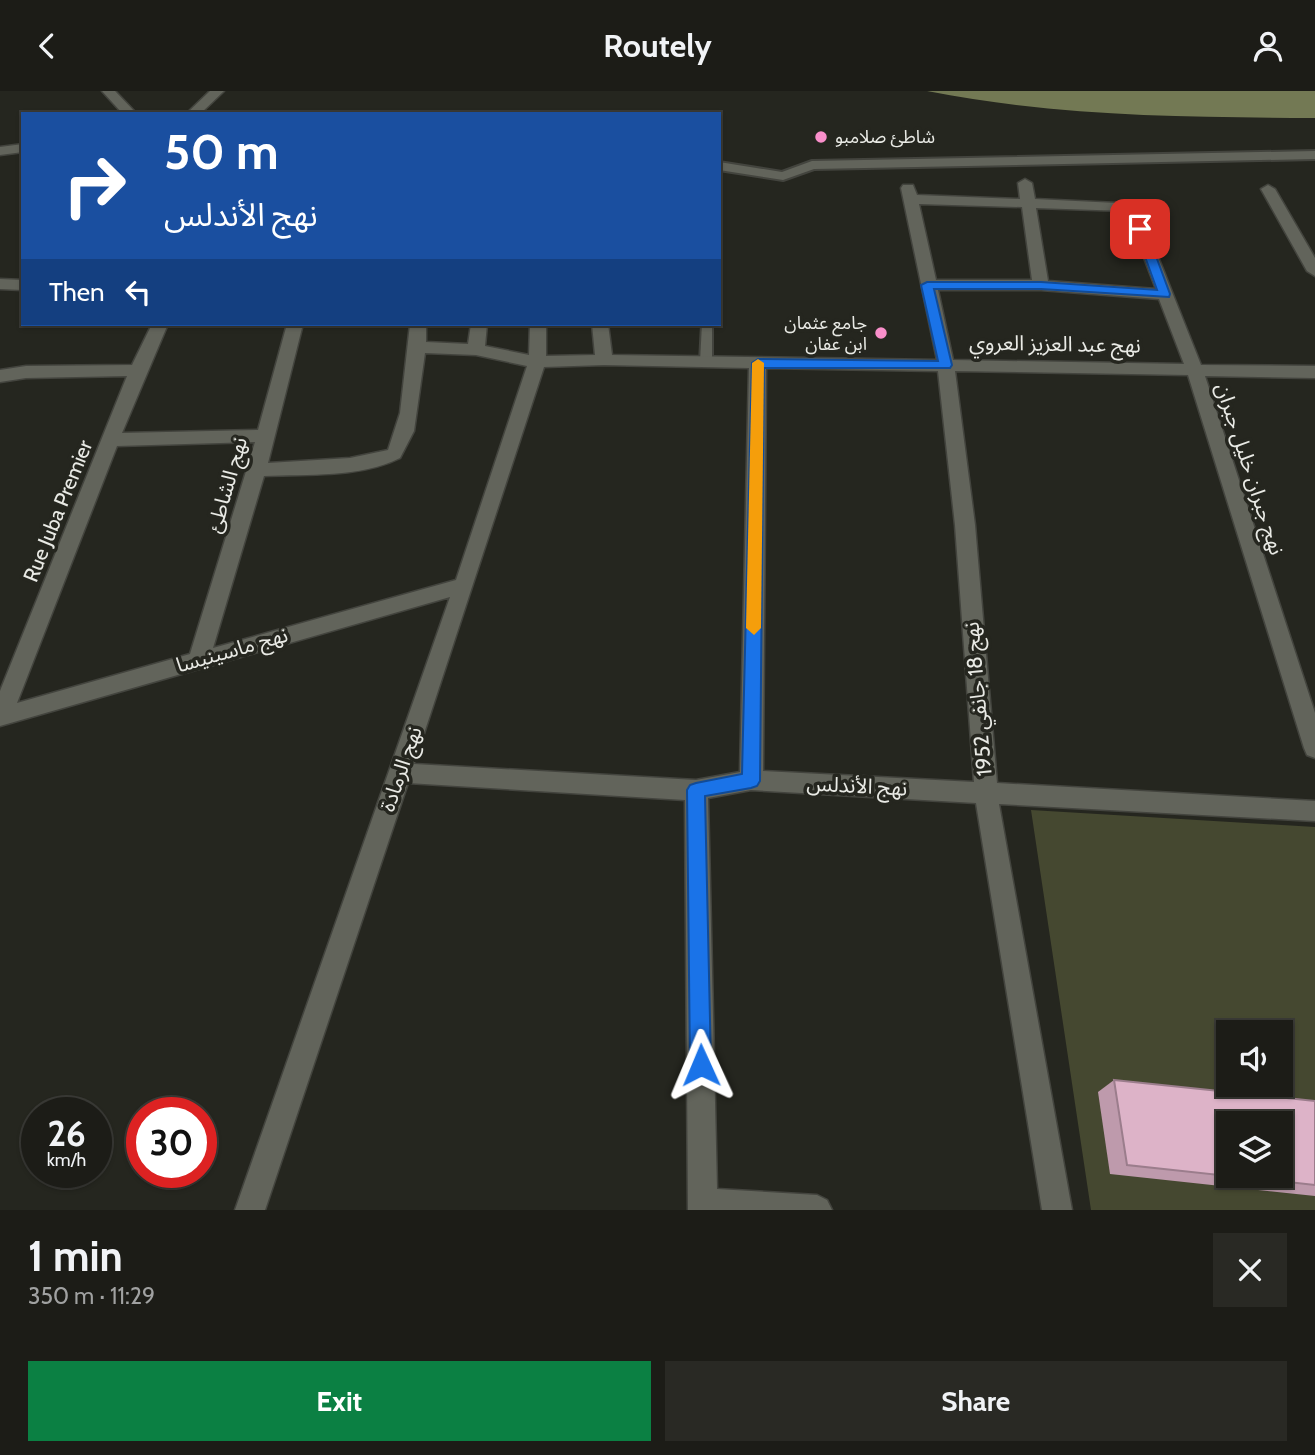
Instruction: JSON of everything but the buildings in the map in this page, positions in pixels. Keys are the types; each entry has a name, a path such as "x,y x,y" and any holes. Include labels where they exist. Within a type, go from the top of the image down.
{"street":[{"path":"108,91 129,112"},
{"path":"194,112 218,91"},
{"path":"0,151 21,148"},
{"path":"721,166 783,176 812,165 1315,155"},
{"path":"1025,183 1041,285"},
{"path":"1268,189 1315,271"},
{"name":"نهج 18 جانفي 1952","path":"1027,203 908,194 946,365 965,525 986,793 1057,1210"},
{"name":"نهج جبران خليل جبران","path":"1027,203 1132,207 1195,370 1315,748"},
{"path":"0,285 21,285"},
{"path":"927,285 1041,285 1164,294"},
{"name":"Rue Juba Premier","path":"1,716 138,370 159,326"},
{"name":"نهج الشاطئ","path":"200,658 257,470 294,326"},
{"path":"257,470 356,464 381,461 393,456 404,440 418,347 418,326"},
{"path":"476,350 479,326"},
{"name":"نهج الرمادة","path":"250,1210 464,585 537,362 538,326"},
{"path":"600,326 604,360"},
{"name":"نهج عبد العزيز العروي","path":"418,347 476,350 537,362 604,360 1315,372"},
{"path":"751,781 758,363"},
{"path":"0,376 26,372 138,370"},
{"path":"111,440 265,436"},
{"name":"نهج ماسينيسا","path":"1,716 76,697 200,658 464,585"},
{"name":"نهج الأندلس","path":"400,773 696,790 751,781 1315,811"},
{"path":"696,790 703,1206 817,1210"}],"lane":[{"path":"706,362 707,326"}],"shaded area":[{"path":"927,91 1315,91 1315,118 1168,116 1073,111 976,100"},
{"path":"1031,810 1315,827 1315,1210 1091,1210"}],"slow traffic":[{"path":"754,628 758,363"}],"place":[{"name":"شاطئ صلامبو","path":"821,137"},
{"name":"جامع عثمان ابن عفان","path":"881,333"}],"route":[{"path":"701,1065 696,790 751,781 758,363 946,365 927,285 1041,285 1164,294 1140,229"}]}
